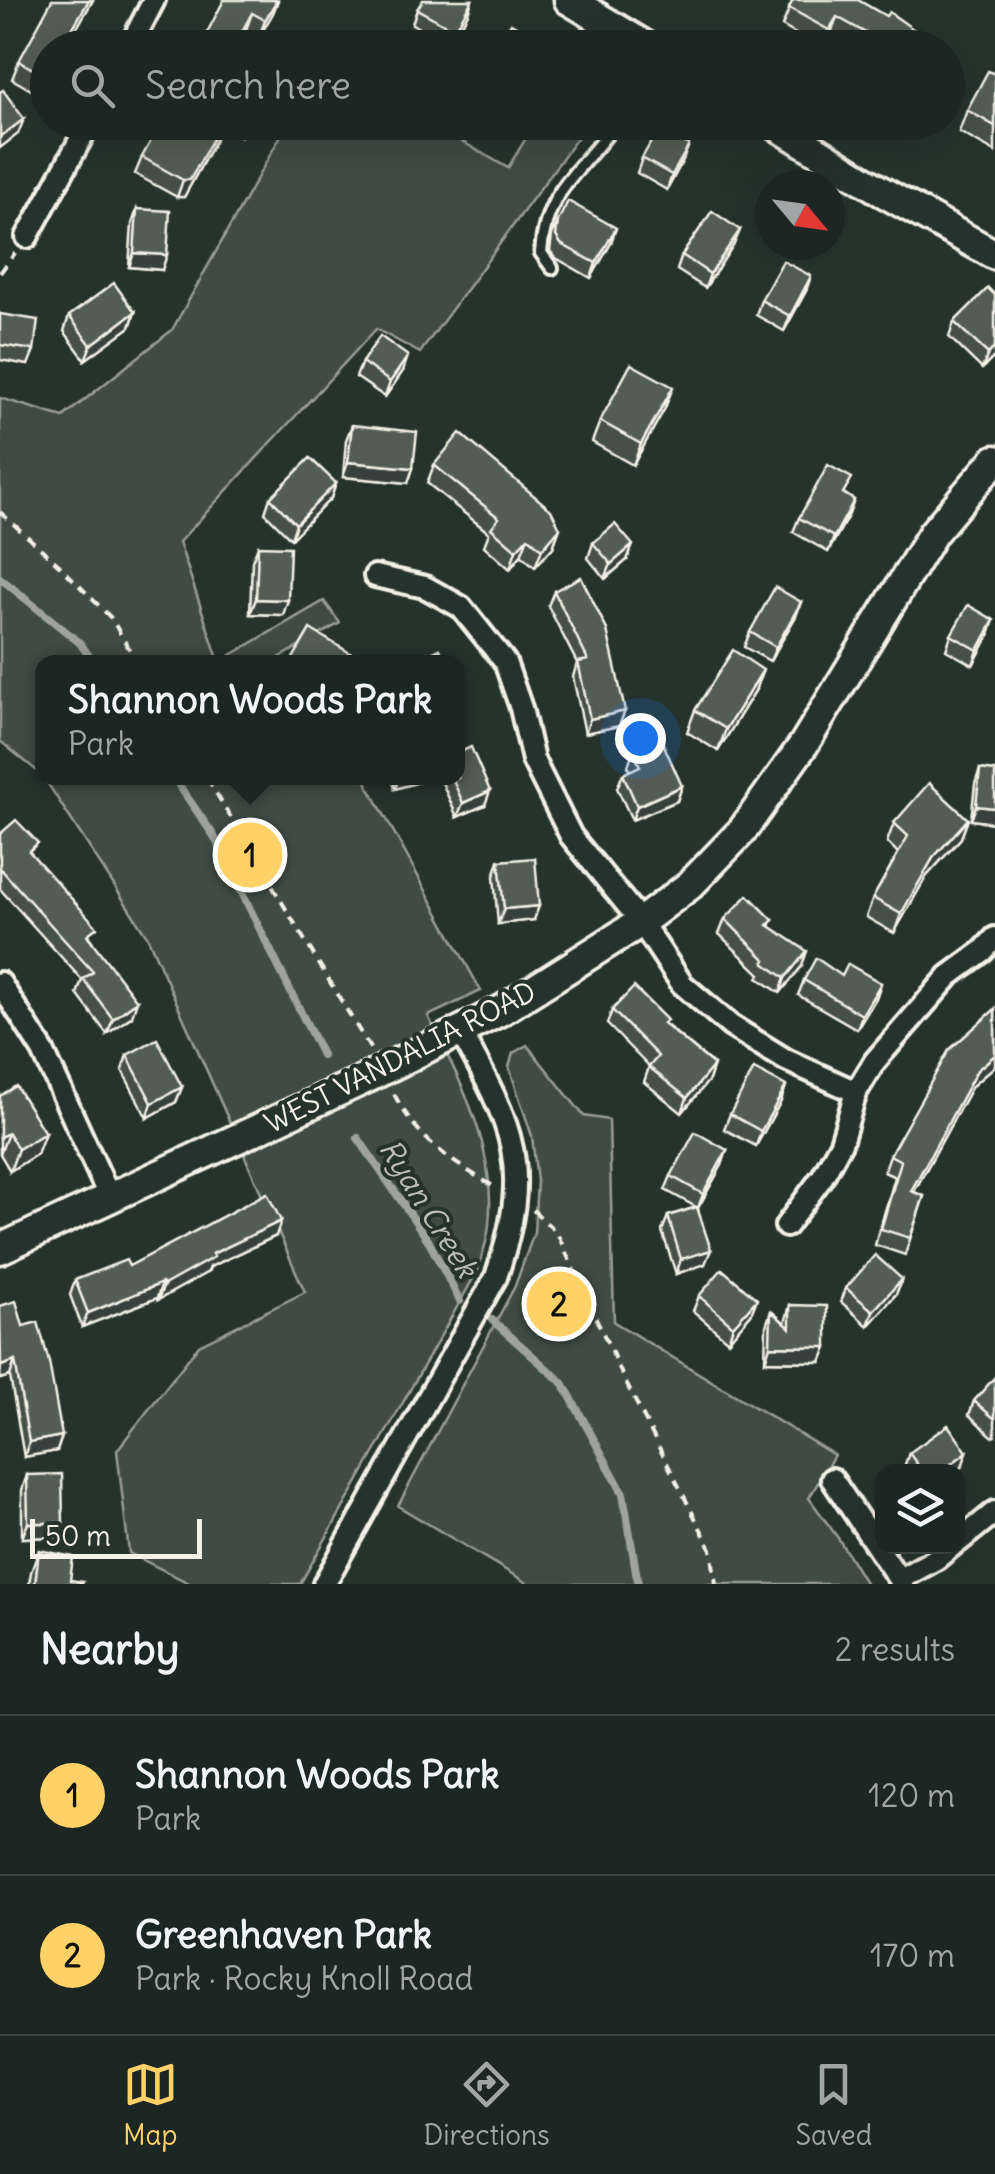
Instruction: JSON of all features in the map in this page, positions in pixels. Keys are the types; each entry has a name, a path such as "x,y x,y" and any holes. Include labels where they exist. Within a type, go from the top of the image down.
{"main road":[{"path":"569,0 620,30"},
{"path":"802,140 995,254"},
{"name":"WEST VANDALIA ROAD","path":"0,1249 502,1010 641,922 690,885 742,832 804,744 933,533 995,460"}],"street":[{"path":"138,30 154,0"},
{"path":"27,238 80,140"},
{"path":"375,576 425,587 460,607 505,662 533,760 572,836 641,922 682,984 730,1026 786,1060 856,1092"},
{"path":"786,1226 823,1176 841,1142 856,1092 876,1062 949,976 995,938"},
{"path":"0,983 43,1051 110,1198"},
{"path":"324,1584 496,1277 511,1234 517,1182 511,1136 496,1096 460,1031"},
{"path":"832,1479 901,1581 942,1554"},
{"path":"965,1536 995,1512"}],"lane":[{"path":"552,268 541,253 554,200 601,140"}],"path":[{"path":"0,512 59,564 111,618 134,655"},
{"path":"211,785 356,1021 408,1120 428,1142 467,1171 537,1212 557,1233 624,1380 712,1549 716,1584"}],"shaded area":[{"path":"278,140 459,140 508,168 525,140 576,140 420,353 376,329 179,542 217,655 35,655 35,769 0,741 0,398 63,417 172,330"},
{"path":"324,601 340,623 284,655 231,655"},
{"path":"49,785 368,785 481,991 428,1016 453,1066 482,1142 490,1196 489,1224 478,1270 300,1584 191,1584 129,1553 117,1450 199,1345 305,1292 147,936"},
{"path":"527,1045 584,1116 609,1120 614,1322 834,1455 809,1498 866,1584 529,1584 398,1506 515,1286 534,1233 537,1181 532,1136 509,1067 513,1053"}],"building":[{"path":"52,0 89,0 72,30 36,30"},
{"path":"224,0 277,0 265,20 252,13 243,30 208,30"},
{"path":"423,0 472,0 455,30 417,9"},
{"path":"793,0 858,0 886,16 889,12 915,30 860,30 837,17 829,30 789,8"},
{"path":"30,41 30,67 19,61"},
{"path":"988,71 995,74 995,126 967,110"},
{"path":"3,90 24,119 0,137 0,92"},
{"path":"151,140 212,140 190,180 183,180 142,157"},
{"path":"652,140 680,140 689,145 672,175 642,158"},
{"path":"568,201 616,228 596,263 561,244 556,236"},
{"path":"137,209 170,211 167,255 134,253"},
{"path":"712,211 740,230 710,274 682,255"},
{"path":"783,261 811,276 790,316 761,300"},
{"path":"114,283 135,312 91,345 69,316"},
{"path":"988,288 995,295 995,347 988,354 954,322"},
{"path":"0,314 38,320 34,350 0,345"},
{"path":"380,336 408,356 390,382 362,362"},
{"path":"631,364 673,387 641,444 600,421"},
{"path":"352,425 417,432 413,468 348,462"},
{"path":"460,433 551,510 560,528 542,549 528,537 516,550 491,528 499,518 434,465"},
{"path":"310,458 336,483 296,524 270,498"},
{"path":"828,465 852,478 843,493 854,500 834,537 799,518"},
{"path":"615,524 633,545 611,564 593,543"},
{"path":"258,546 290,547 288,600 256,599"},
{"path":"581,577 607,630 625,711 590,719 578,662 588,660 554,591"},
{"path":"775,587 801,602 776,647 750,632"},
{"path":"968,605 994,620 978,650 951,635"},
{"path":"310,629 353,655 295,655"},
{"path":"733,650 763,670 726,729 695,710"},
{"path":"662,741 682,786 637,806 623,774 640,766 633,751"},
{"path":"471,747 490,791 463,803 455,785 465,785 465,750"},
{"path":"980,769 995,771 995,808 976,806"},
{"path":"929,783 968,819 933,858 901,914 873,898 908,836 894,823"},
{"path":"16,820 38,843 29,851 97,927 87,935 137,1001 113,1019 83,979 93,972 0,868 0,834"},
{"path":"535,858 539,906 504,909 499,861"},
{"path":"748,895 773,920 768,925 807,951 785,978 764,963 766,960 725,919"},
{"path":"816,958 842,976 848,964 881,983 862,1015 804,980"},
{"path":"634,987 667,1020 663,1023 714,1065 687,1098 649,1067 658,1056 612,1010"},
{"path":"995,1009 995,1055 977,1070 911,1191 924,1196 910,1238 881,1229 901,1161 890,1155 949,1050"},
{"path":"157,1039 182,1087 152,1103 127,1055"},
{"path":"754,1069 786,1086 761,1131 730,1114"},
{"path":"16,1086 45,1133 18,1149 8,1133 0,1137 0,1096"},
{"path":"695,1132 727,1150 703,1194 671,1176"},
{"path":"267,1193 281,1221 212,1254 214,1257 164,1285 88,1313 75,1280 126,1260 129,1266"},
{"path":"697,1207 711,1250 681,1259 668,1216"},
{"path":"875,1255 902,1279 873,1311 846,1288"},
{"path":"722,1269 757,1299 733,1326 699,1296"},
{"path":"16,1301 23,1326 38,1322 62,1436 29,1442 15,1361 1,1366 0,1306"},
{"path":"790,1305 827,1306 827,1347 770,1346 771,1311 790,1328"},
{"path":"995,1377 995,1419 974,1401"},
{"path":"948,1425 967,1452 951,1464 917,1464 909,1453"},
{"path":"62,1474 63,1523 28,1523 27,1475"},
{"path":"39,1550 73,1557 70,1580 82,1584 35,1584"}],"waterway":[{"name":"Ryan Creek","path":"0,578 80,643 88,655"},
{"name":"Ryan Creek","path":"179,785 214,836 322,1055"},
{"name":"Ryan Creek","path":"358,1138 428,1240 460,1301"},
{"name":"Ryan Creek","path":"492,1320 563,1383 623,1493 638,1584"}],"place":[{"name":"Shannon Woods Park","path":"250,855"},
{"name":"Greenhaven Park","path":"559,1304"}]}
